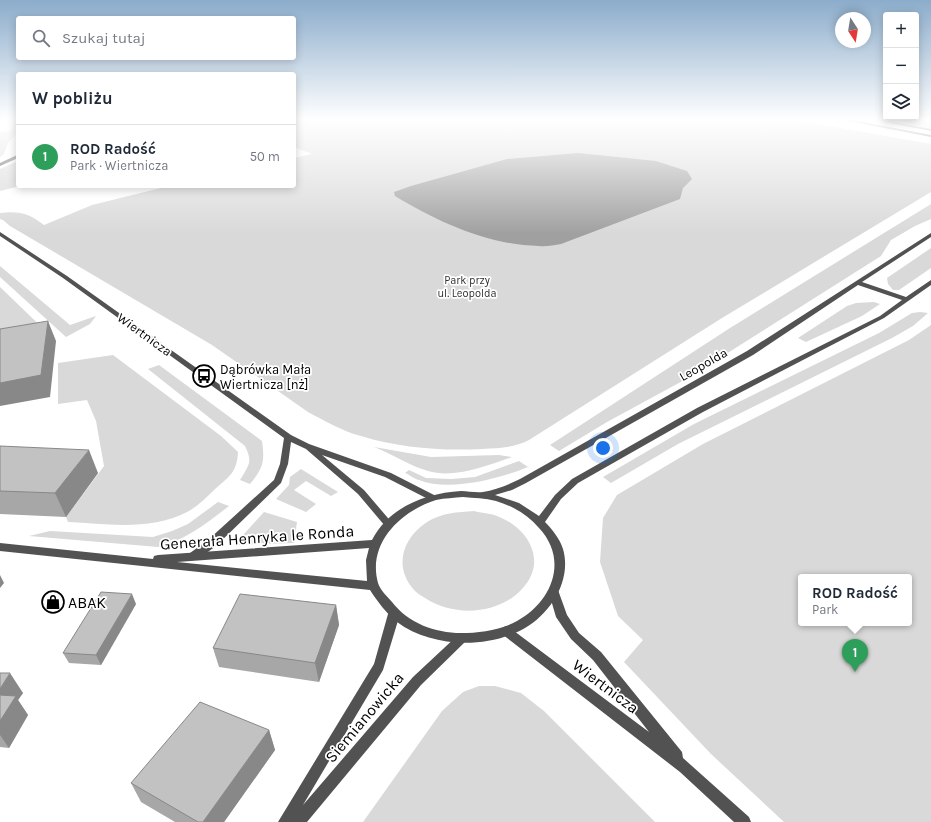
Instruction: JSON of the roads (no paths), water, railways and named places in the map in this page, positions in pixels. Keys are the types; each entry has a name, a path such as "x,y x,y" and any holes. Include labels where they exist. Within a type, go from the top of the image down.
{"street":[{"path":"0,165 15,157"},
{"name":"Wiertnicza","path":"0,234 65,277 288,437 306,446 388,475 433,498"},
{"name":"Leopolda","path":"478,495 509,488 523,481 750,353 931,235"},
{"path":"540,522 558,497 575,481 700,410 882,317 931,282"},
{"path":"858,283 907,299"},
{"path":"194,556 212,542 278,482 284,464 288,437"},
{"name":"Wiertnicza","path":"306,446 361,492 388,524"},
{"path":"463,494 478,495 493,497 510,503 527,511 540,522 555,543 561,567 554,593 543,608 532,617 506,632 462,638 436,635 413,626 394,614 374,586 370,564 375,544 388,524 408,508 433,498 463,494"},
{"name":"Generała Henryka le Ronda","path":"141,561 375,544"},
{"name":"Generała Henryka le Ronda","path":"0,547 374,586"},
{"name":"Wiertnicza","path":"554,593 562,618 575,636 597,656 685,767"},
{"name":"Siemianowicka","path":"285,822 379,666 394,614"},
{"name":"Wiertnicza","path":"506,632 685,767 744,822"},
{"name":"Siemianowicka","path":"298,822 416,681 462,638"}],"place":[{"name":"Dąbrówka Mała Wiertnicza [nż]","path":"204,376"},
{"name":"ABAK","path":"53,602"},
{"name":"ROD Radość","path":"855,672"}],"park label":[{"name":"Park przy ul. Leopolda","path":"467,286"}]}
